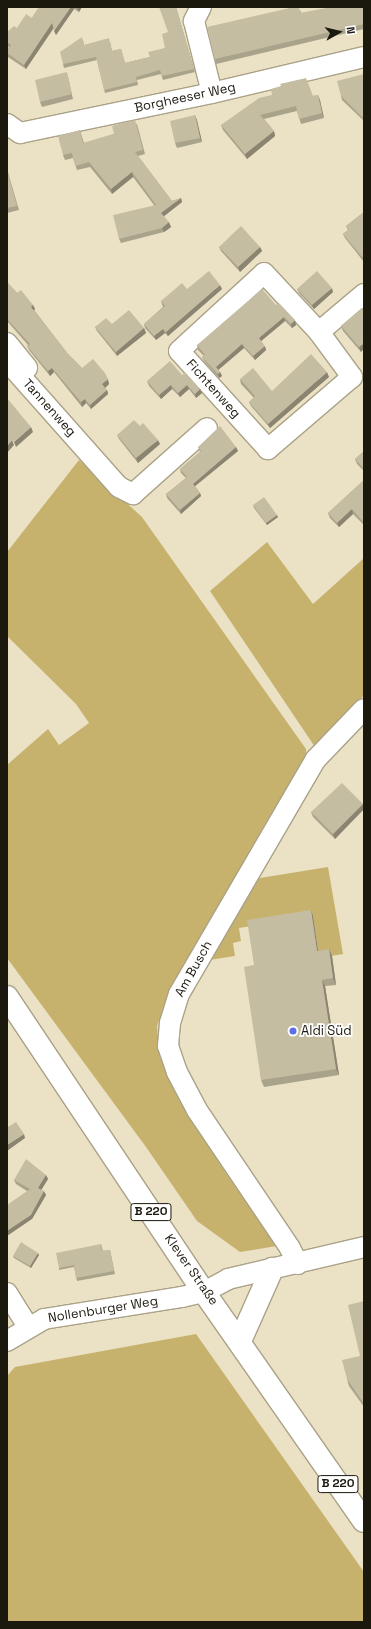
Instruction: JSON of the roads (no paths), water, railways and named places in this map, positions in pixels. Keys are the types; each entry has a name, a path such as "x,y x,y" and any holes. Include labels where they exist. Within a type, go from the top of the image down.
{"main road":[{"name":"Klever Straße","path":"7,997 204,1292 240,1341 364,1521"},
{"path":"240,1341 272,1269"}],"street":[{"path":"201,7 194,21 212,93"},
{"name":"Borgheeser Weg","path":"7,124 20,133 212,93 364,57"},
{"name":"Fichtenweg","path":"264,274 319,332 352,377 268,449 179,351 264,274"},
{"path":"319,332 364,294"},
{"name":"Tannenweg","path":"7,343 46,391"},
{"name":"Tannenweg","path":"7,361 119,488 133,494 207,428"},
{"name":"Am Busch","path":"298,1264 290,1248 194,1104 177,1072 168,1046 170,1023 179,994 312,765 364,708"},
{"name":"Nollenburger Weg","path":"7,1341 28,1326 44,1319 204,1292 228,1279 298,1264 364,1247"},
{"path":"7,1293 28,1326"}],"place":[{"name":"Aldi Süd","path":"293,1031"}]}
